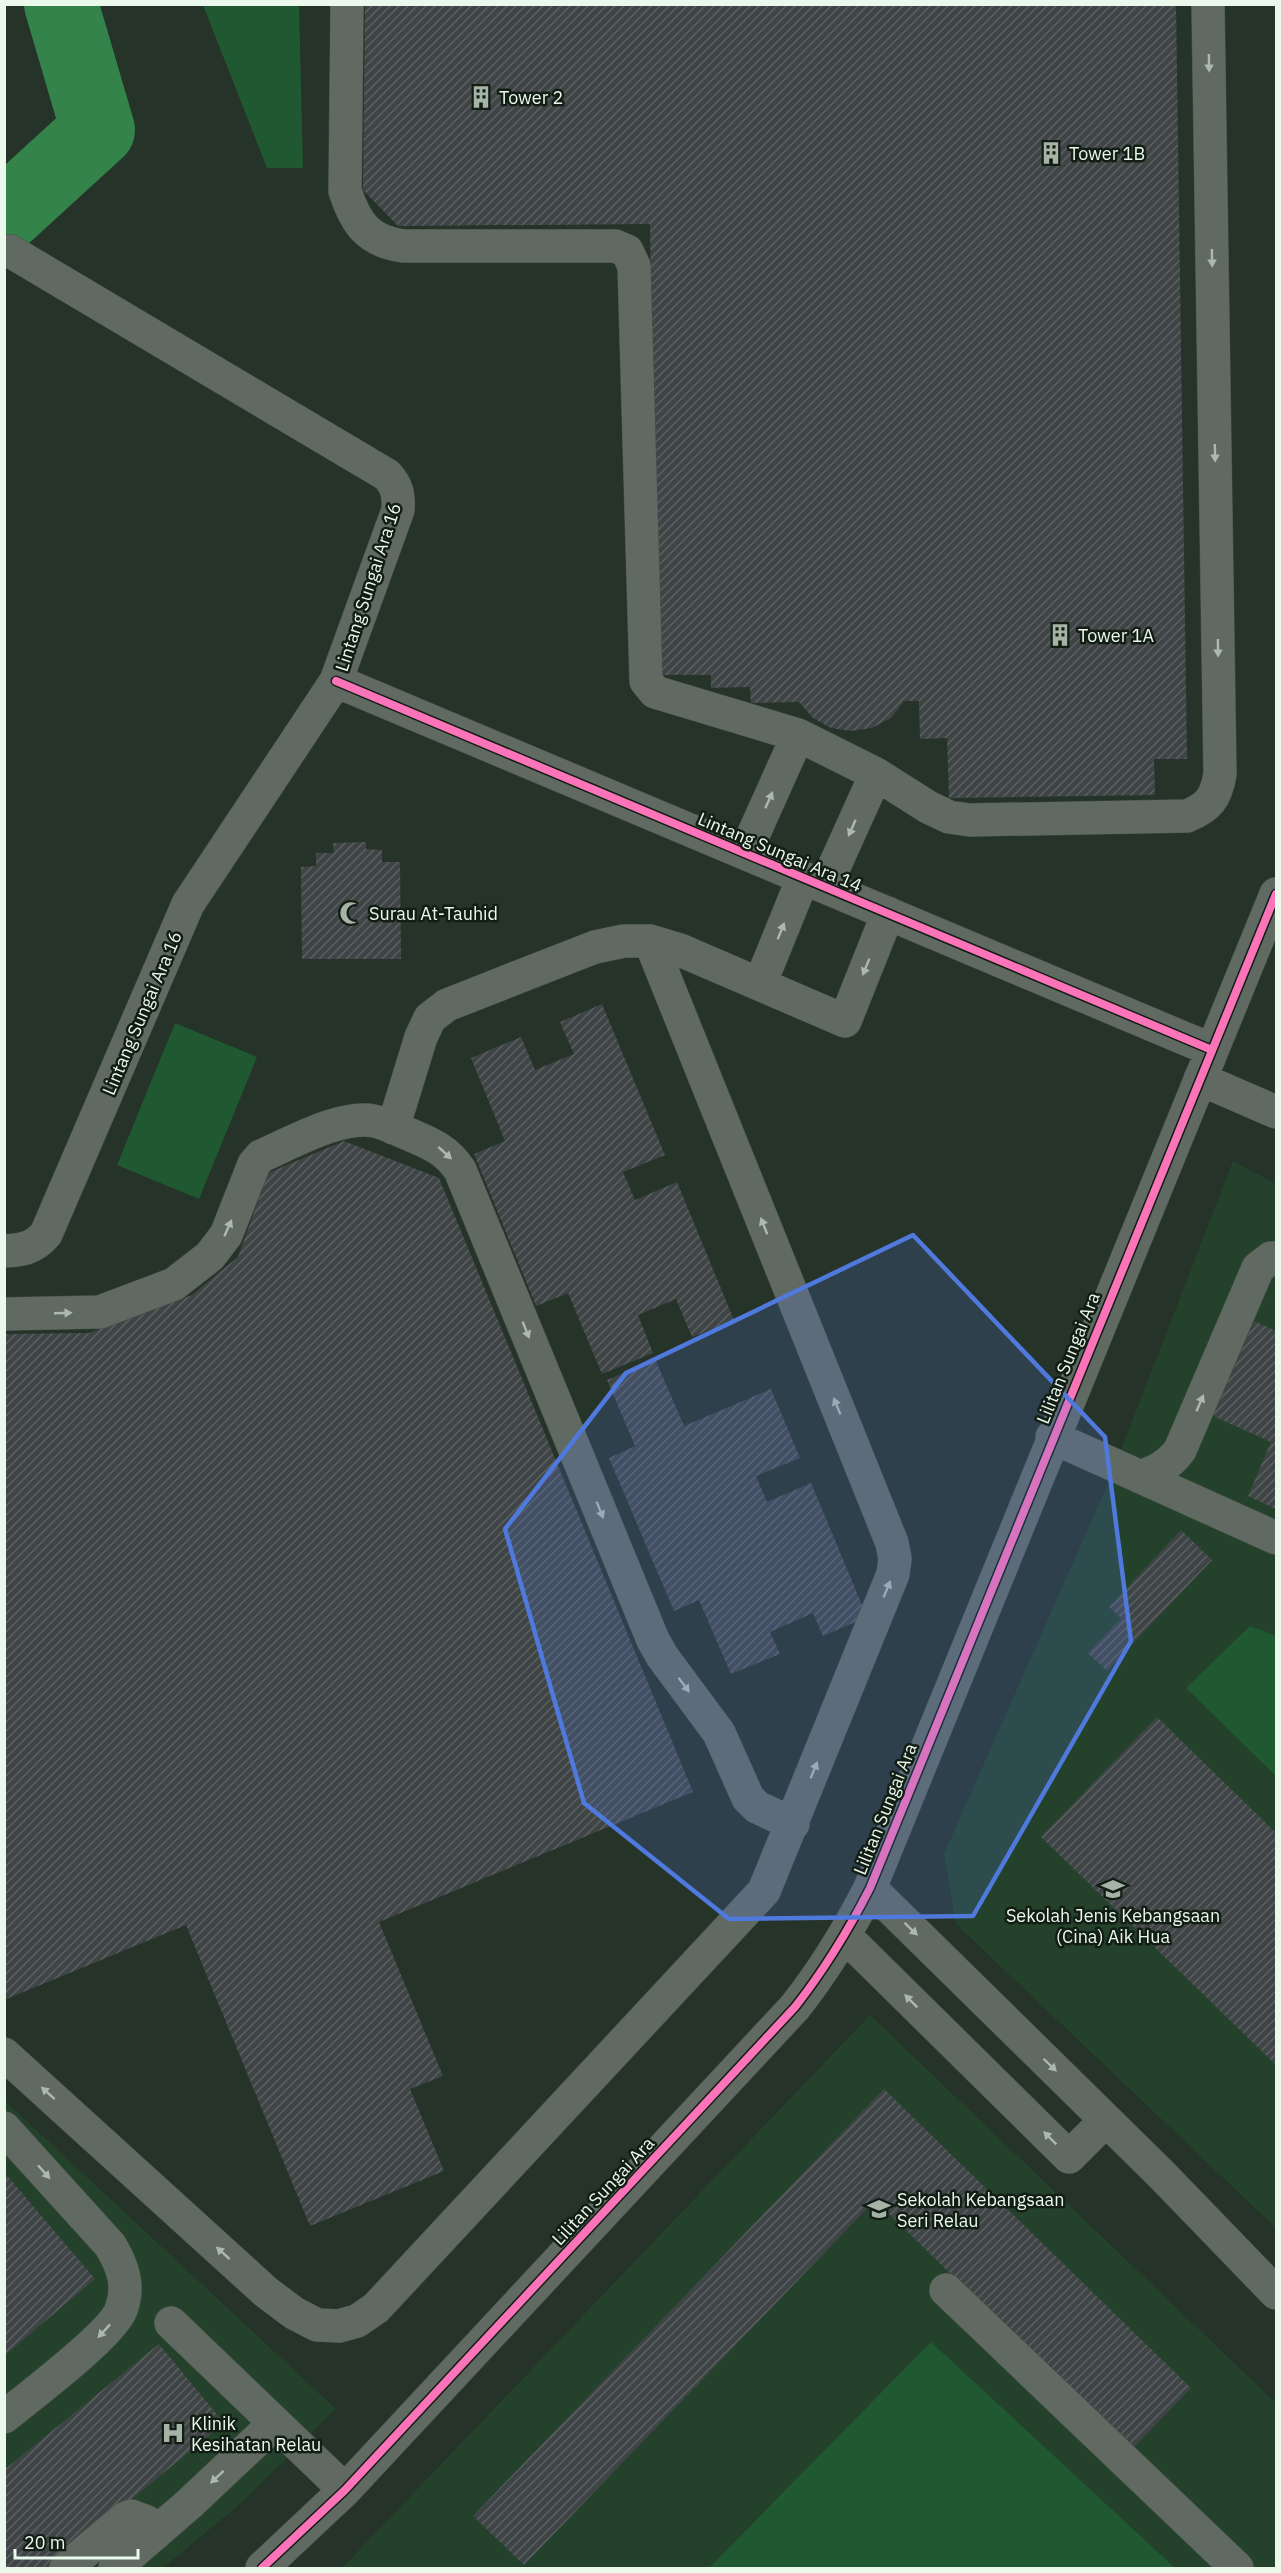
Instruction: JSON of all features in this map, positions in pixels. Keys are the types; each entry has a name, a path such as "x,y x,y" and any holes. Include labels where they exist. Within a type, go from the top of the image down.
{"street":[{"path":"347,4 345,191 351,208 362,227 383,243 403,246 615,246 627,251 634,266 646,681 655,692 798,735 876,774 928,807 949,817 970,820 1187,816 1203,809 1213,800 1220,774 1208,4"},
{"name":"Lintang Sungai Ara 16","path":"4,1251 21,1250 36,1245 46,1234 188,904 336,681 398,510 399,497 396,485 387,475 10,251"},
{"name":"Lintang Sungai Ara 14","path":"336,681 888,914 1206,1065 1276,1112"},
{"path":"745,853 798,735"},
{"path":"760,984 876,774"},
{"name":"Lilitan Sungai Ara","path":"262,2568 345,2490 795,2007 824,1970 845,1936 870,1888 1052,1437 1276,894"},
{"path":"393,1128 421,1037 430,1018 447,1005 596,947 624,941 650,941 680,950 845,1021 888,914"},
{"path":"4,2054 266,2292 317,2325 339,2326 357,2321 376,2308 764,1891 893,1574 895,1559 892,1543 650,941"},
{"path":"4,1314 100,1312 174,1284 210,1256 225,1235 254,1164 261,1156 340,1123 358,1119 374,1121 440,1147 451,1156 460,1170 653,1640 662,1656 719,1733 748,1798 757,1807 793,1824"},
{"path":"1140,1478 1158,1471 1171,1462 1180,1450 1258,1268 1271,1258 1276,1258"},
{"path":"1052,1437 1276,1538"},
{"path":"1180,1450 1179,1472 1183,1486 1196,1503"},
{"path":"870,1888 1106,2120 1276,2293"},
{"path":"845,1936 1069,2157 1106,2120"},
{"path":"4,2128 110,2245 122,2264 126,2286 120,2311 106,2331 4,2417"},
{"path":"946,2290 1237,2568"},
{"path":"171,2323 345,2490"},
{"path":"115,2568 275,2423"},
{"path":"66,2568 131,2516 147,2522 156,2533"}],"highlighted area":[{"path":"913,1235 1105,1437 1131,1641 973,1916 729,1919 584,1803 505,1529 626,1373"}],"shaded area":[{"path":"203,5 299,5 303,168 267,168"},
{"path":"175,1023 257,1057 199,1199 117,1165"},
{"name":"Sekolah Jenis Kebangsaan (Cina) Aik Hua","path":"1233,1161 1276,1184 1276,2228 956,1924 944,1854 1107,1486"},
{"path":"1250,1626 1276,1636 1276,1776 1186,1688"},
{"name":"Sekolah Kebangsaan Seri Relau","path":"870,2015 1276,2403 1276,2568 342,2568"},
{"name":"Klinik Kesihatan Relau","path":"4,2100 336,2409 240,2504 163,2568 5,2568"},
{"path":"931,2342 1175,2568 709,2568"}],"building":[{"path":"365,4 1176,4 1187,759 1154,759 1155,795 949,798 947,738 920,739 919,701 904,701 891,718 872,728 851,731 831,728 813,718 799,702 751,703 750,687 711,688 711,675 656,675 650,224 398,226 363,190"},
{"name":"Surau At-Tauhid","path":"366,842 366,849 382,850 382,862 400,862 401,959 302,959 301,867 316,866 316,853 334,853 333,843"},
{"path":"602,1004 665,1155 623,1172 635,1200 677,1182 734,1320 692,1337 676,1299 638,1315 653,1353 602,1374 568,1293 536,1306 474,1154 505,1141 471,1058 521,1037 535,1070 574,1054 560,1022"},
{"path":"344,1141 439,1178 693,1792 379,1922 443,2076 410,2089 444,2171 310,2226 186,1925 4,2000 4,1334 89,1333 192,1295 238,1257 268,1173"},
{"path":"1254,1321 1276,1331 1276,1509 1248,1496 1271,1442 1213,1416"},
{"path":"655,1359 684,1426 771,1389 800,1458 756,1476 767,1502 811,1483 867,1617 823,1636 813,1613 770,1632 780,1654 731,1674 699,1600 674,1611 609,1458 635,1446 607,1380"},
{"path":"1181,1530 1212,1560 1107,1671 1088,1653 1121,1618 1109,1607"},
{"path":"1157,1717 1276,1833 1276,2065 1041,1837"},
{"path":"884,2089 1191,2388 1131,2450 875,2200 524,2565 473,2516"},
{"path":"4,2172 95,2279 4,2356"},
{"path":"159,2344 224,2423 48,2568 4,2568 4,2470"}],"waterway":[{"path":"4,216 98,130 61,4"}],"cycle path":[{"path":"336,681 1212,1050"},
{"path":"262,2568 345,2490 795,2007 845,1935 870,1888 1276,894"}],"place":[{"name":"Tower 2","path":"481,97"},
{"name":"Tower 1B","path":"1051,153"},
{"name":"Tower 1A","path":"1060,635"},
{"name":"Surau At-Tauhid","path":"351,913"},
{"name":"Sekolah Jenis Kebangsaan (Cina) Aik Hua","path":"1113,1889"},
{"name":"Sekolah Kebangsaan Seri Relau","path":"879,2209"},
{"name":"Klinik Kesihatan Relau","path":"173,2433"}]}
